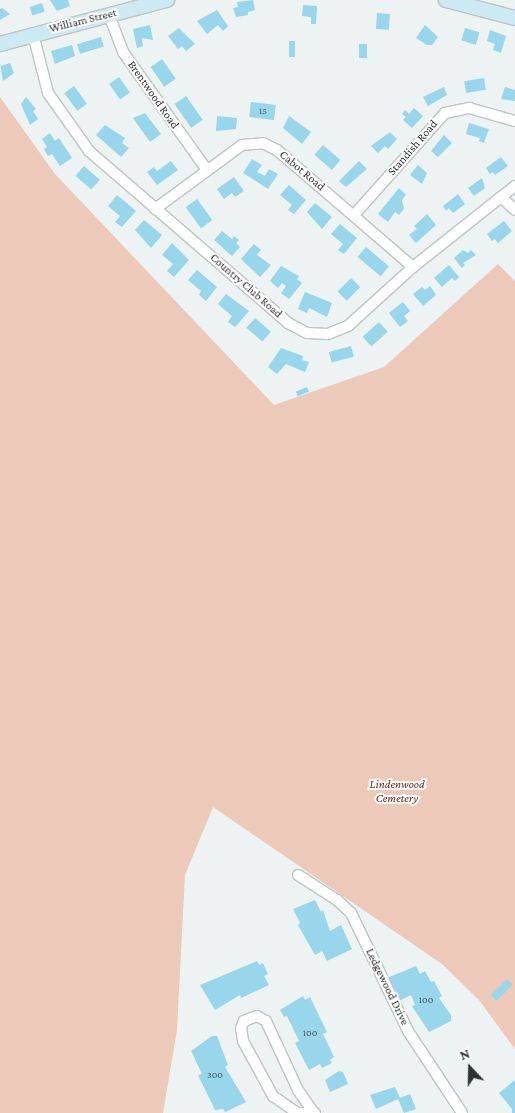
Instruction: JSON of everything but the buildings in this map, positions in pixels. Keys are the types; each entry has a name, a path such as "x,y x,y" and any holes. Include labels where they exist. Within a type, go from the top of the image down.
{"main road":[{"name":"William Street","path":"0,44 167,0"},
{"path":"446,0 481,4 515,18"}],"street":[{"name":"Brentwood Road","path":"109,15 123,52 207,170"},
{"name":"Country Club Road","path":"33,34 45,87 75,134 104,165 155,209 288,323 307,333 328,334 348,326 413,267 515,186"},
{"name":"Standish Road","path":"354,215 445,113 469,108 515,121"},
{"name":"Cabot Road","path":"155,209 242,145 252,142 268,144 413,267"},
{"path":"501,196 515,210"},
{"name":"Ledgewood Drive","path":"298,875 337,900 351,913 408,1031 462,1113"},
{"path":"258,1016 266,1021 298,1090 314,1113 297,1113 273,1096 243,1041 241,1028 244,1021 258,1016"}],"green space":[{"name":"Lindenwood Cemetery","path":"0,97 55,174 274,405 384,367 498,264 515,281 515,1049 479,1000 442,964 213,807 185,875 177,1030 163,1113 0,1113"}]}
